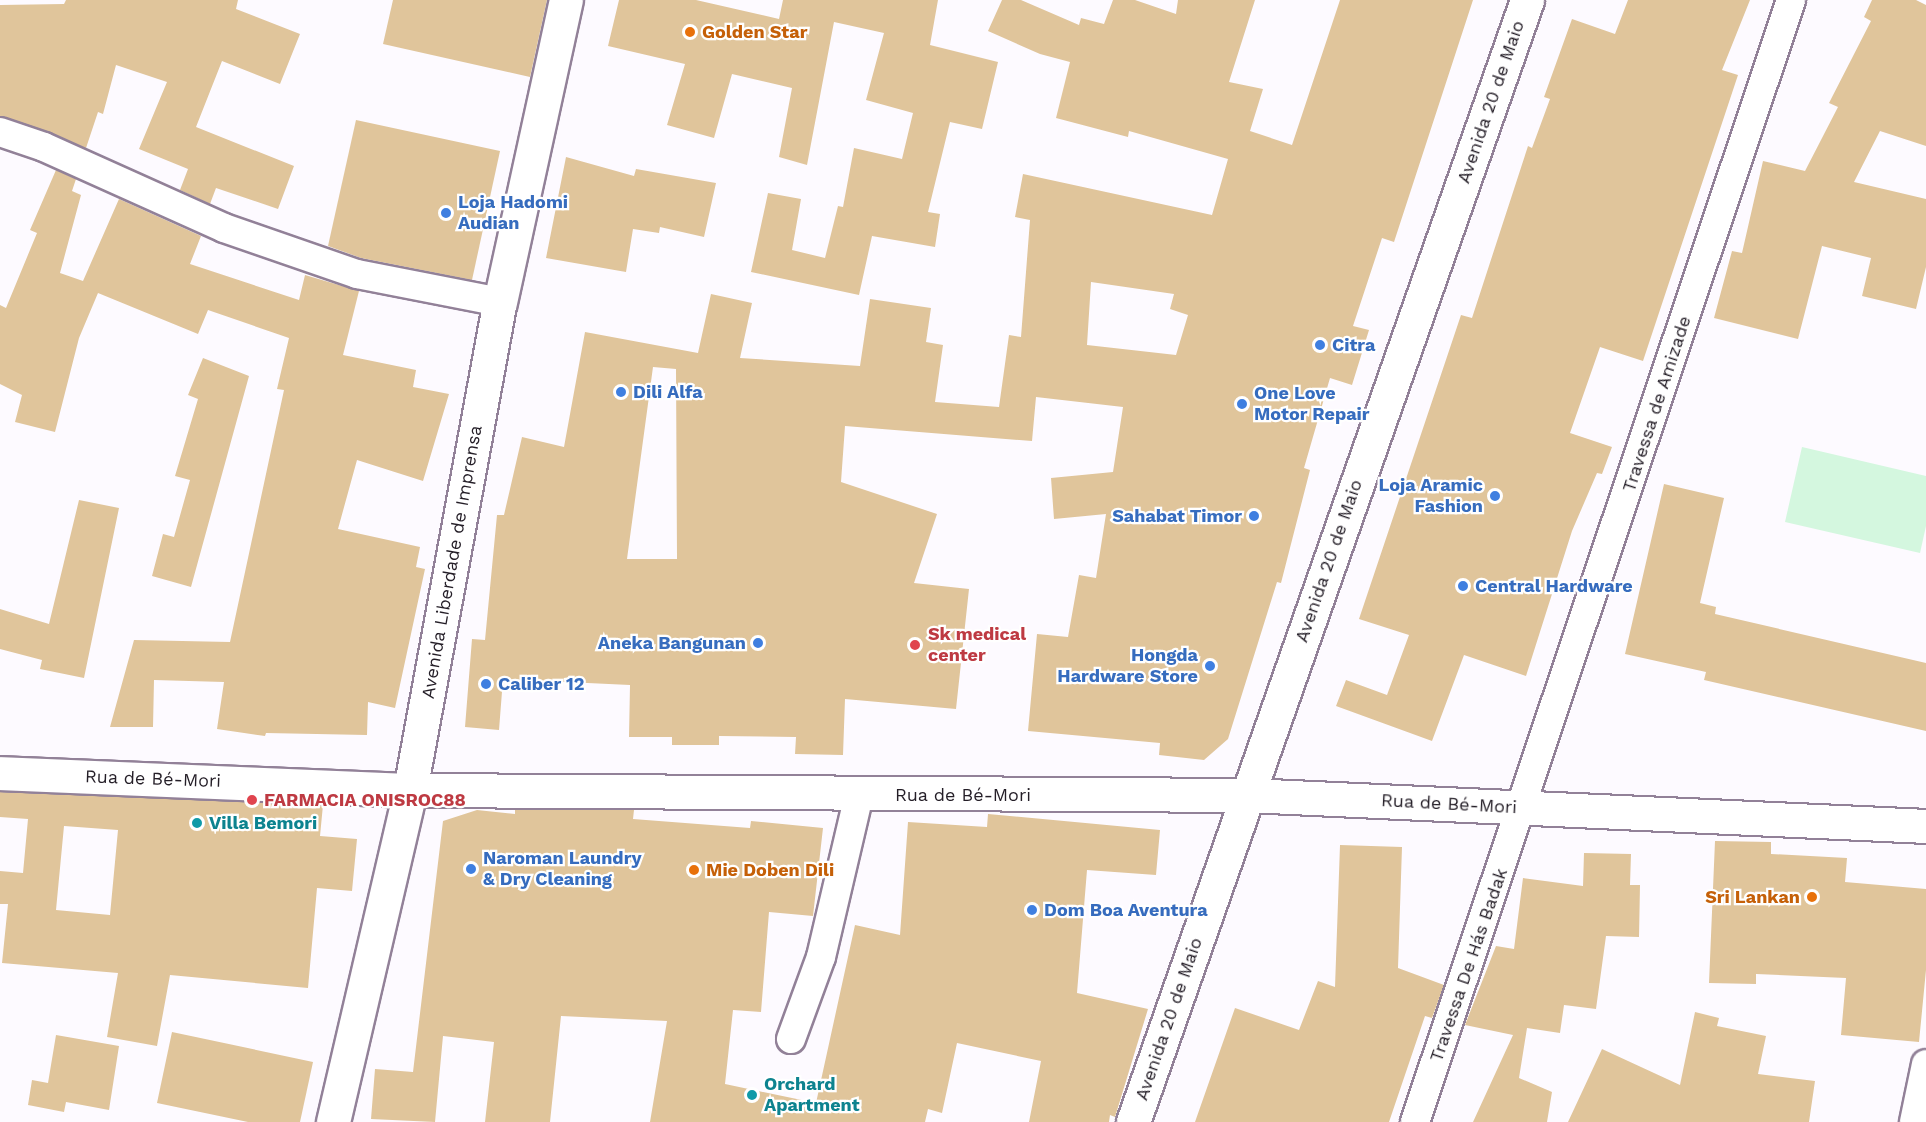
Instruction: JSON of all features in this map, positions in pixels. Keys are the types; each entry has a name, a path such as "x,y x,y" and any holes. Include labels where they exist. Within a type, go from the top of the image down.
{"main road":[{"name":"Avenida Liberdade de Imprensa","path":"333,1122 410,790 500,302 566,0"},
{"name":"Avenida 20 de Maio","path":"1133,1122 1527,0"},
{"name":"Rua de Bé-Mori","path":"0,773 410,790 859,795 1247,795 1926,826"}],"street":[{"name":"Travessa de Amizade","path":"1522,807 1791,0"},
{"path":"0,132 44,147 224,228 345,270 500,302"},
{"path":"791,1039 821,957 859,795"},
{"name":"Travessa De Hás Badak","path":"1415,1122 1522,807"},
{"path":"1914,1122 1926,1064"}],"green space":[{"path":"1802,447 1926,476 1926,526 1920,553 1785,522"}],"building":[{"path":"66,0 238,0 236,9 300,34 280,84 222,61 196,127 294,166 278,209 216,188 210,204 180,190 188,169 139,149 167,82 116,65 103,114 98,112 86,148 0,116 0,5 64,4"},
{"path":"393,0 547,0 530,77 383,44"},
{"path":"619,0 696,0 779,19 783,0 938,0 930,45 998,62 982,129 950,122 928,212 940,214 935,247 872,236 859,295 751,272 768,193 801,199 792,250 825,258 838,206 843,207 854,148 902,159 913,113 866,100 884,33 834,22 807,165 779,157 792,88 732,74 714,138 667,125 685,64 608,46"},
{"path":"1002,0 1021,0 1079,25 1081,18 1104,24 1113,0 1135,0 1176,14 1178,0 1255,0 1229,82 1263,89 1250,131 1292,145 1340,0 1473,0 1394,242 1382,238 1353,326 1369,330 1352,385 1330,378 1304,468 1310,470 1281,583 1277,582 1228,739 1204,760 1159,755 1160,743 1028,731 1037,634 1068,637 1079,575 1096,578 1106,514 1054,519 1051,478 1113,472 1123,407 1036,397 1032,441 845,426 841,482 937,514 914,583 969,589 956,709 845,699 843,755 795,754 796,737 719,736 719,745 672,745 672,737 629,737 630,685 503,679 499,730 465,727 472,639 485,640 497,515 504,515 522,437 564,447 585,332 698,353 711,294 752,303 740,358 860,366 870,299 931,308 926,342 943,345 935,402 999,407 1009,335 1021,337 1030,220 1015,217 1023,174 1212,215 1228,159 1129,131 1128,137 1056,118 1070,62 1040,54 988,31","holes":["1091,282 1174,294 1170,309 1188,315 1176,355 1087,345","653,367 676,369 677,559 627,559"]},
{"path":"1628,0 1750,0 1722,70 1738,75 1643,361 1600,347 1570,433 1612,447 1602,474 1597,473 1572,531 1526,676 1464,655 1432,741 1336,706 1346,680 1387,695 1409,635 1359,619 1461,315 1472,318 1528,146 1532,148 1550,99 1544,97 1572,19 1615,34"},
{"path":"1872,0 1916,0 1926,5 1926,146 1880,131 1854,182 1926,199 1926,267 1916,309 1862,296 1871,258 1822,246 1798,339 1714,318 1732,251 1742,253 1763,161 1805,171 1838,107 1829,103 1871,21 1864,17"},
{"path":"356,120 500,151 472,280 361,258 328,246"},
{"path":"566,157 634,176 636,169 716,183 704,237 660,227 659,233 633,229 626,272 546,258"},
{"path":"56,170 76,179 72,191 81,195 60,273 83,281 119,199 201,236 190,264 299,300 305,275 359,291 343,355 416,370 413,387 449,394 423,481 357,460 338,529 420,547 416,567 425,569 395,708 368,702 367,735 266,733 265,736 217,729 224,682 154,680 153,727 110,727 134,640 230,642 284,390 277,389 289,338 208,310 198,334 98,293 79,338 55,432 15,422 22,395 0,384 0,305 6,308 37,233 30,230"},
{"path":"203,358 249,376 191,587 152,576 163,534 174,537 190,480 175,476 198,399 188,395"},
{"path":"1664,484 1724,498 1700,603 1716,607 1715,614 1926,663 1926,731 1704,680 1706,672 1625,654"},
{"path":"79,500 119,508 84,678 40,669 42,660 0,649 0,609 49,624"},
{"path":"0,792 323,805 320,836 357,839 352,891 317,888 308,988 170,975 157,1046 107,1037 118,973 2,963 8,904 0,904 0,871 23,873 28,819 0,817","holes":["64,826 118,830 110,915 56,910"]},
{"path":"515,809 634,810 633,819 750,828 751,821 823,828 813,916 769,912 761,1012 733,1010 725,1084 816,1103 855,925 900,935 908,822 987,827 988,814 1160,830 1156,875 1087,870 1077,993 1148,1009 1115,1117 1110,1115 1109,1122 1029,1122 1041,1061 957,1043 942,1113 928,1109 925,1122 650,1122 667,1021 561,1016 550,1122 485,1122 494,1042 443,1036 435,1122 371,1119 375,1069 413,1072 443,821 477,810 515,814"},
{"path":"1715,841 1771,842 1771,854 1847,858 1845,882 1926,889 1926,970 1919,1042 1841,1035 1846,978 1756,974 1756,984 1709,983"},
{"path":"1340,845 1402,847 1398,968 1444,985 1432,1018 1425,1016 1389,1122 1195,1122 1235,1008 1299,1030 1318,981 1335,987"},
{"path":"1584,853 1631,854 1630,885 1640,885 1639,937 1606,936 1596,1009 1564,1005 1560,1033 1527,1028 1519,1078 1552,1092 1547,1122 1473,1122 1513,1035 1465,1025 1496,946 1514,949 1523,878 1583,886"},
{"path":"1695,1012 1719,1018 1717,1026 1766,1036 1758,1074 1815,1081 1809,1122 1568,1122 1602,1049 1680,1085"},
{"path":"172,1032 313,1062 300,1122 248,1122 157,1103"},
{"path":"56,1035 119,1046 109,1110 66,1102 64,1112 28,1105 32,1080 48,1083"}],"place":[{"name":"Golden Star","path":"690,32"},
{"name":"Loja Hadomi Audian","path":"446,213"},
{"name":"Citra","path":"1320,345"},
{"name":"Dili Alfa","path":"621,392"},
{"name":"One Love Motor Repair","path":"1242,404"},
{"name":"Loja Aramic Fashion","path":"1495,496"},
{"name":"Sahabat Timor","path":"1254,516"},
{"name":"Central Hardware","path":"1463,586"},
{"name":"Aneka Bangunan","path":"758,643"},
{"name":"Sk medical center","path":"915,645"},
{"name":"Hongda Hardware Store","path":"1210,666"},
{"name":"Caliber 12","path":"486,684"},
{"name":"FARMACIA ONISROC88","path":"252,800"},
{"name":"Villa Bemori","path":"197,823"},
{"name":"Naroman Laundry & Dry Cleaning","path":"471,869"},
{"name":"Mie Doben Dili","path":"694,870"},
{"name":"Sri Lankan","path":"1812,897"},
{"name":"Dom Boa Aventura","path":"1032,910"},
{"name":"Orchard Apartment","path":"752,1095"}]}
